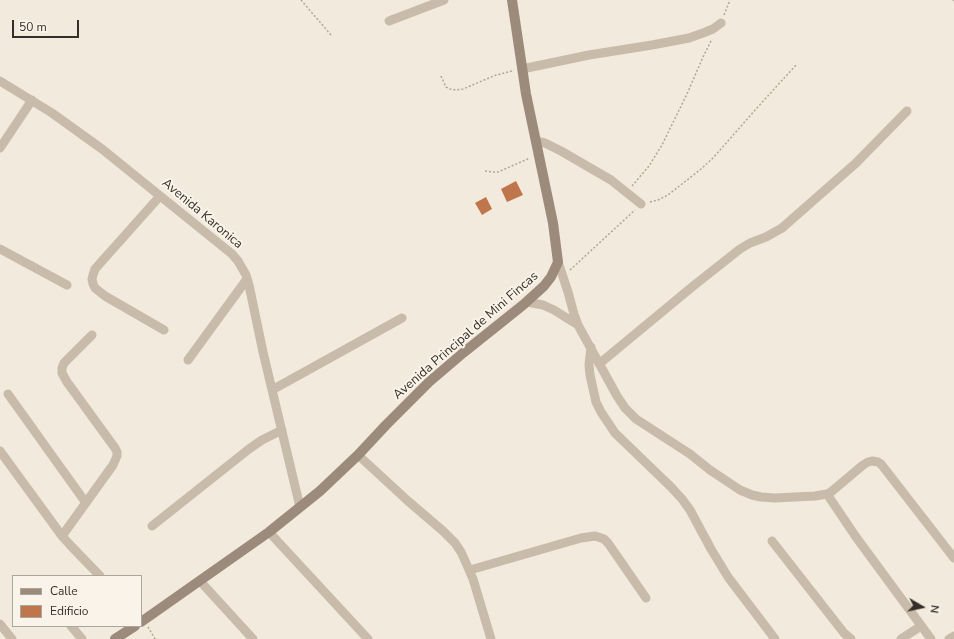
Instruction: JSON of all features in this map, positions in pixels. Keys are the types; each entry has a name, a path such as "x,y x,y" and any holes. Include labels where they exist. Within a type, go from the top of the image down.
{"street":[{"path":"389,21 444,0"},
{"path":"512,0 526,94 553,223 558,262 578,325 611,386 625,408 636,419 690,454 710,470 740,490 761,497 775,498 822,496 831,492 863,465 872,461 878,462 954,558"},
{"path":"522,69 589,55 652,46 689,38 713,29 721,23"},
{"name":"Avenida Karonica","path":"0,81 52,112 102,149 232,254 243,268 247,279 300,507"},
{"path":"0,148 32,100"},
{"path":"599,364 692,286 740,249 773,234 786,224 856,162 907,111"},
{"path":"536,141 545,143 561,151 611,180 641,204"},
{"path":"160,196 95,269 92,279 95,288 105,296 164,330"},
{"path":"0,249 68,285"},
{"name":"Avenida Principal de Mini Fincas","path":"142,621 269,532 320,491 358,455 429,382 527,302 544,286 556,268 558,262"},
{"path":"188,360 247,279"},
{"path":"527,302 543,305 578,325"},
{"path":"272,390 402,318"},
{"path":"62,536 113,465 117,456 117,452 62,373 64,363 92,335"},
{"path":"591,347 589,365 590,375 596,402 601,412 615,433 682,499 690,510 728,577 775,639"},
{"path":"8,394 86,503"},
{"path":"152,526 249,448 282,430"},
{"path":"0,451 62,536 99,575"},
{"path":"358,455 408,501 443,530 455,543 470,570 491,639"},
{"path":"827,494 856,537 930,639"},
{"path":"269,532 368,639"},
{"path":"470,570 581,538 595,536 604,539 608,543 646,598"},
{"path":"772,542 844,633 851,639"},
{"path":"200,581 253,639"},
{"path":"0,624 12,639"},
{"path":"901,639 921,626"},
{"path":"72,627 82,639"},
{"name":"Avenida Principal de Mini Fincas","path":"115,639 133,627"},
{"path":"949,639 954,636"}],"path":[{"path":"301,0 331,35"},
{"path":"721,23 730,0"},
{"path":"627,192 649,166 662,146 684,100 702,57 712,39"},
{"path":"563,276 641,204 658,200 668,195 701,169 714,157 797,64"},
{"path":"441,76 446,87 456,90 463,89 496,75 522,69"},
{"path":"485,171 498,172 539,154"},
{"path":"142,624 155,639"}],"building":[{"path":"516,181 523,195 507,202 501,189"},
{"path":"486,197 492,209 482,215 475,203"}]}
